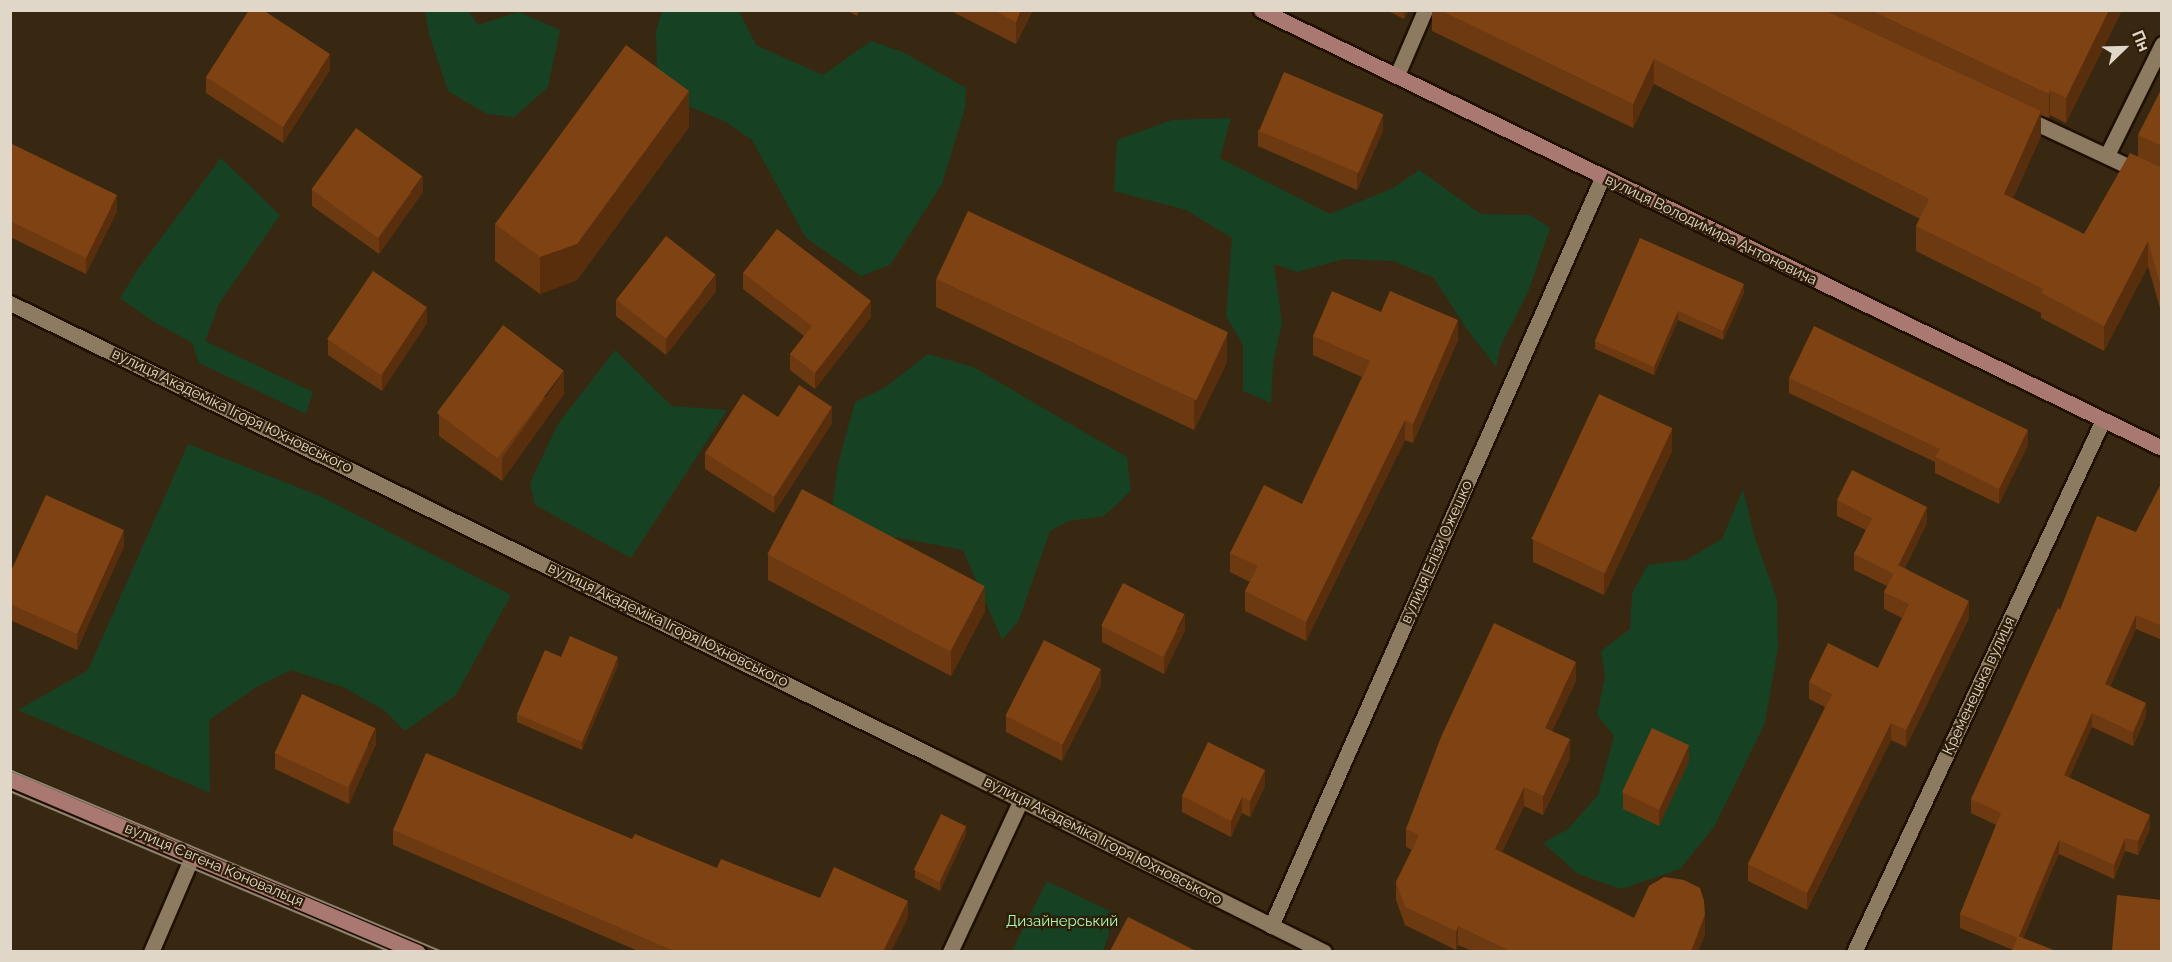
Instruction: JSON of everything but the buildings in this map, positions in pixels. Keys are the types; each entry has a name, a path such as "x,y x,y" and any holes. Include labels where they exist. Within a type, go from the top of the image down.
{"main road":[{"name":"вулиця Володимира Антоновича","path":"1261,10 1602,178 2162,448"},
{"name":"вулиця Євгена Коновальця","path":"10,779 418,951"}],"street":[{"path":"1397,75 1425,10"},
{"path":"2107,155 2162,45"},
{"path":"2010,110 2162,182"},
{"name":"вулиця Елізи Ожешко","path":"1271,926 1602,178"},
{"name":"вулиця Академіка Ігоря Юхновського","path":"10,303 1022,800 1324,951"},
{"name":"Кременецька вулиця","path":"1854,951 2103,420"},
{"path":"950,951 1022,800"},
{"path":"151,951 192,857"}],"green space":[{"path":"425,11 468,11 478,25 519,12 560,30 548,87 514,117 487,114 448,91 429,34"},
{"path":"662,11 739,11 756,45 823,75 871,41 903,52 966,88 965,108 942,184 890,265 861,276 806,238 752,140 724,121 679,102 657,69 656,31"},
{"path":"1231,118 1220,158 1330,214 1393,188 1419,170 1481,214 1530,215 1550,228 1528,292 1501,345 1496,367 1466,328 1434,278 1393,261 1344,259 1297,272 1274,264 1282,323 1273,363 1271,403 1243,391 1243,345 1226,316 1232,238 1186,210 1114,191 1117,140 1172,120"},
{"path":"221,158 280,215 219,304 205,341 313,392 306,414 199,363 192,343 154,322 120,298 138,269"},
{"path":"615,350 672,406 727,410 631,558 535,505 530,483 558,424"},
{"path":"928,354 973,367 1127,457 1131,491 1104,516 1069,521 1050,531 1018,622 1002,640 963,550 895,537 871,563 829,532 838,464 855,402 884,388"},
{"path":"188,444 320,496 511,595 456,695 405,731 385,711 345,688 291,670 255,688 209,720 210,793 18,710 88,670"},
{"path":"1743,489 1755,538 1777,600 1778,648 1765,723 1714,827 1680,869 1621,889 1578,874 1543,843 1568,829 1598,795 1614,736 1597,715 1605,676 1601,651 1630,629 1632,593 1648,565 1686,560 1722,539"},
{"name":"Дизайнерський","path":"1047,881 1116,914 1103,951 1012,951"}],"tram line":[{"path":"10,770 443,952"},
{"path":"10,791 391,952"}]}
